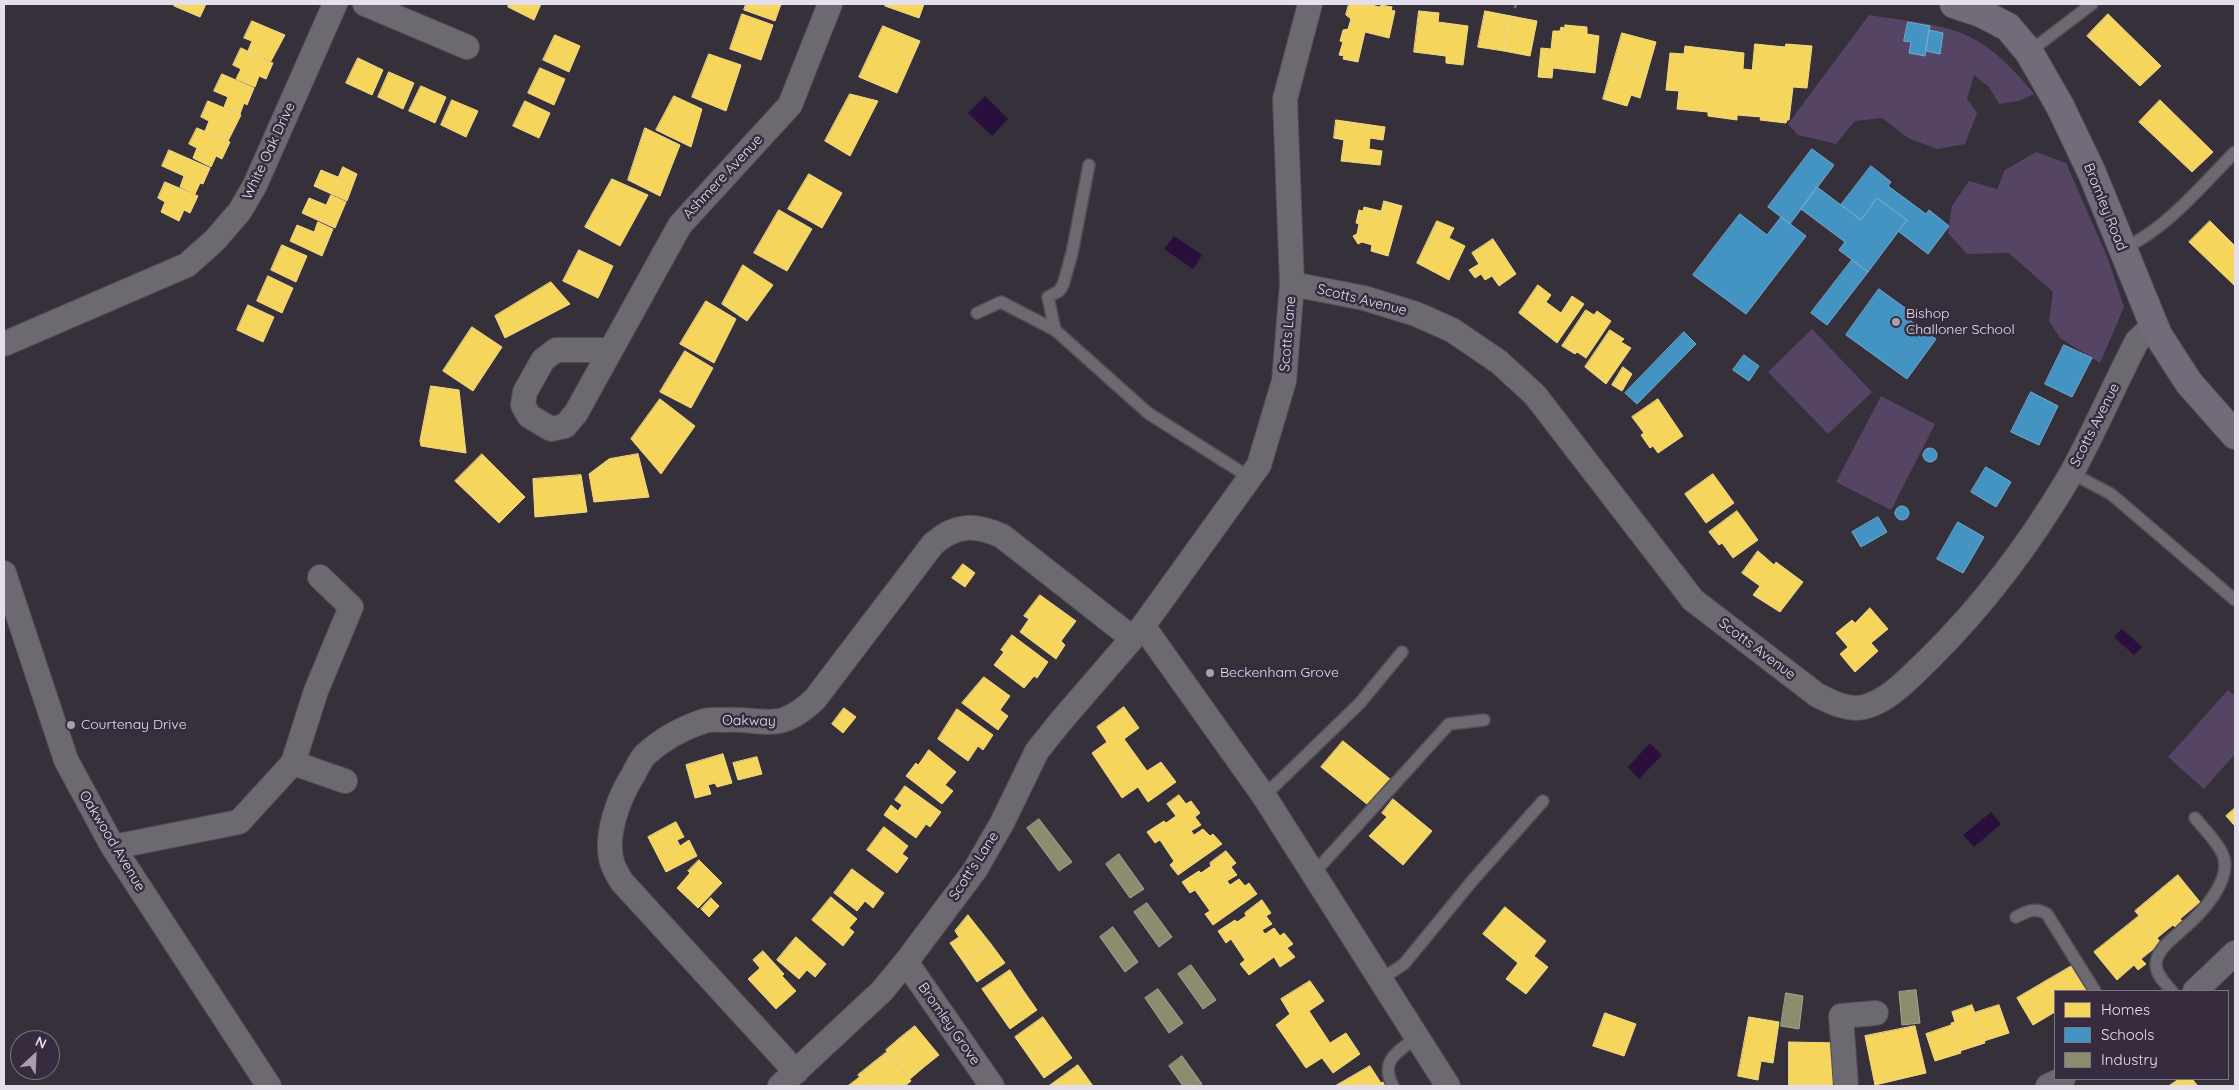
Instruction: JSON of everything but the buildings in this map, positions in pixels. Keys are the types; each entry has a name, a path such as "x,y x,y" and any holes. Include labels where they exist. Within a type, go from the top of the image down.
{"main road":[{"name":"Bromley Road","path":"1954,4 1979,8 2008,27 2029,52 2076,139 2153,326 2178,368 2235,435"}],"street":[{"name":"White Oak Drive","path":"4,344 187,264 215,240 240,211 255,185 335,4"},
{"path":"365,4 467,47"},
{"name":"Ashmere Avenue","path":"610,350 680,225 790,105 830,4"},
{"name":"Scotts Lane","path":"1137,632 1259,465 1284,381 1292,284 1285,99 1310,4"},
{"name":"Scotts Avenue","path":"1292,284 1364,298 1416,314 1452,330 1499,362 1535,395 1693,600 1817,695 1844,706 1863,707 1881,700 1911,676 1960,629 2006,572 2031,537 2071,473 2137,341 2153,326"},
{"name":"Oakway","path":"788,1079 622,882 612,864 611,840 614,815 624,788 644,756 670,736 706,720 730,719 767,723 785,721 800,713 815,699 933,544 947,532 966,527 983,528 1002,536 1137,632"},
{"name":"Oakwood Avenue","path":"4,573 66,760 113,847 269,1086"},
{"path":"113,847 239,822 293,762 316,691 351,607 320,577"},
{"path":"1137,632 1264,796 1417,1038 1444,1085"},
{"name":"Scott's Lane","path":"788,1079 882,990 906,962 975,870 1002,823 1037,751 1060,721 1137,632"},
{"path":"293,762 345,781"},
{"path":"2196,990 2235,953"},
{"name":"Bromley Grove","path":"906,962 992,1086"},
{"path":"1846,1086 1841,1016 1876,1013"},
{"path":"2048,1086 2061,1080"}],"lane":[{"path":"2029,52 2092,4"},
{"path":"2122,248 2139,242 2163,223 2235,152"},
{"path":"1054,330 1048,297 1059,291 1063,285 1072,254 1088,165"},
{"path":"977,313 1001,302 1054,330 1148,413 1249,477"},
{"path":"2071,473 2111,494 2235,600"},
{"path":"1264,796 1360,703 1402,652"},
{"path":"1313,874 1449,724 1484,720"},
{"path":"1380,980 1404,964 1542,801"},
{"path":"2171,990 2159,975 2156,966 2157,957 2167,943 2185,928 2211,899 2223,878 2225,868 2223,856 2195,818"},
{"path":"2016,917 2033,909 2048,914 2093,990"},
{"path":"1393,1086 1387,1071 1388,1065 1398,1052 1417,1038"}],"shaded area":[{"path":"1869,15 1920,22 1946,28 1968,36 1996,54 2034,94 2019,101 1999,104 1989,87 1974,75 1967,99 1977,113 1965,144 1937,149 1908,138 1882,118 1855,121 1836,144 1798,135 1788,124"},
{"path":"985,96 1008,119 992,136 968,113"},
{"path":"2036,152 2066,163 2108,259 2124,307 2100,363 2060,338 2049,321 2053,292 2009,253 1967,254 1948,233 1952,206 1969,181 1997,189 2005,170"},
{"path":"1174,236 1202,255 1193,269 1164,249"},
{"path":"1812,329 1872,392 1828,434 1768,372"},
{"path":"1881,396 1935,424 1891,510 1836,482"},
{"path":"2122,629 2142,647 2134,655 2114,637"},
{"path":"2228,690 2235,696 2235,754 2204,789 2168,757"},
{"path":"1650,743 1662,755 1639,779 1628,767"},
{"path":"1991,812 2001,824 1974,847 1963,835"}],"place":[{"name":"Bishop Challoner School","path":"1896,322"},
{"name":"Beckenham Grove","path":"1210,673"},
{"name":"Courtenay Drive","path":"71,725"}]}
